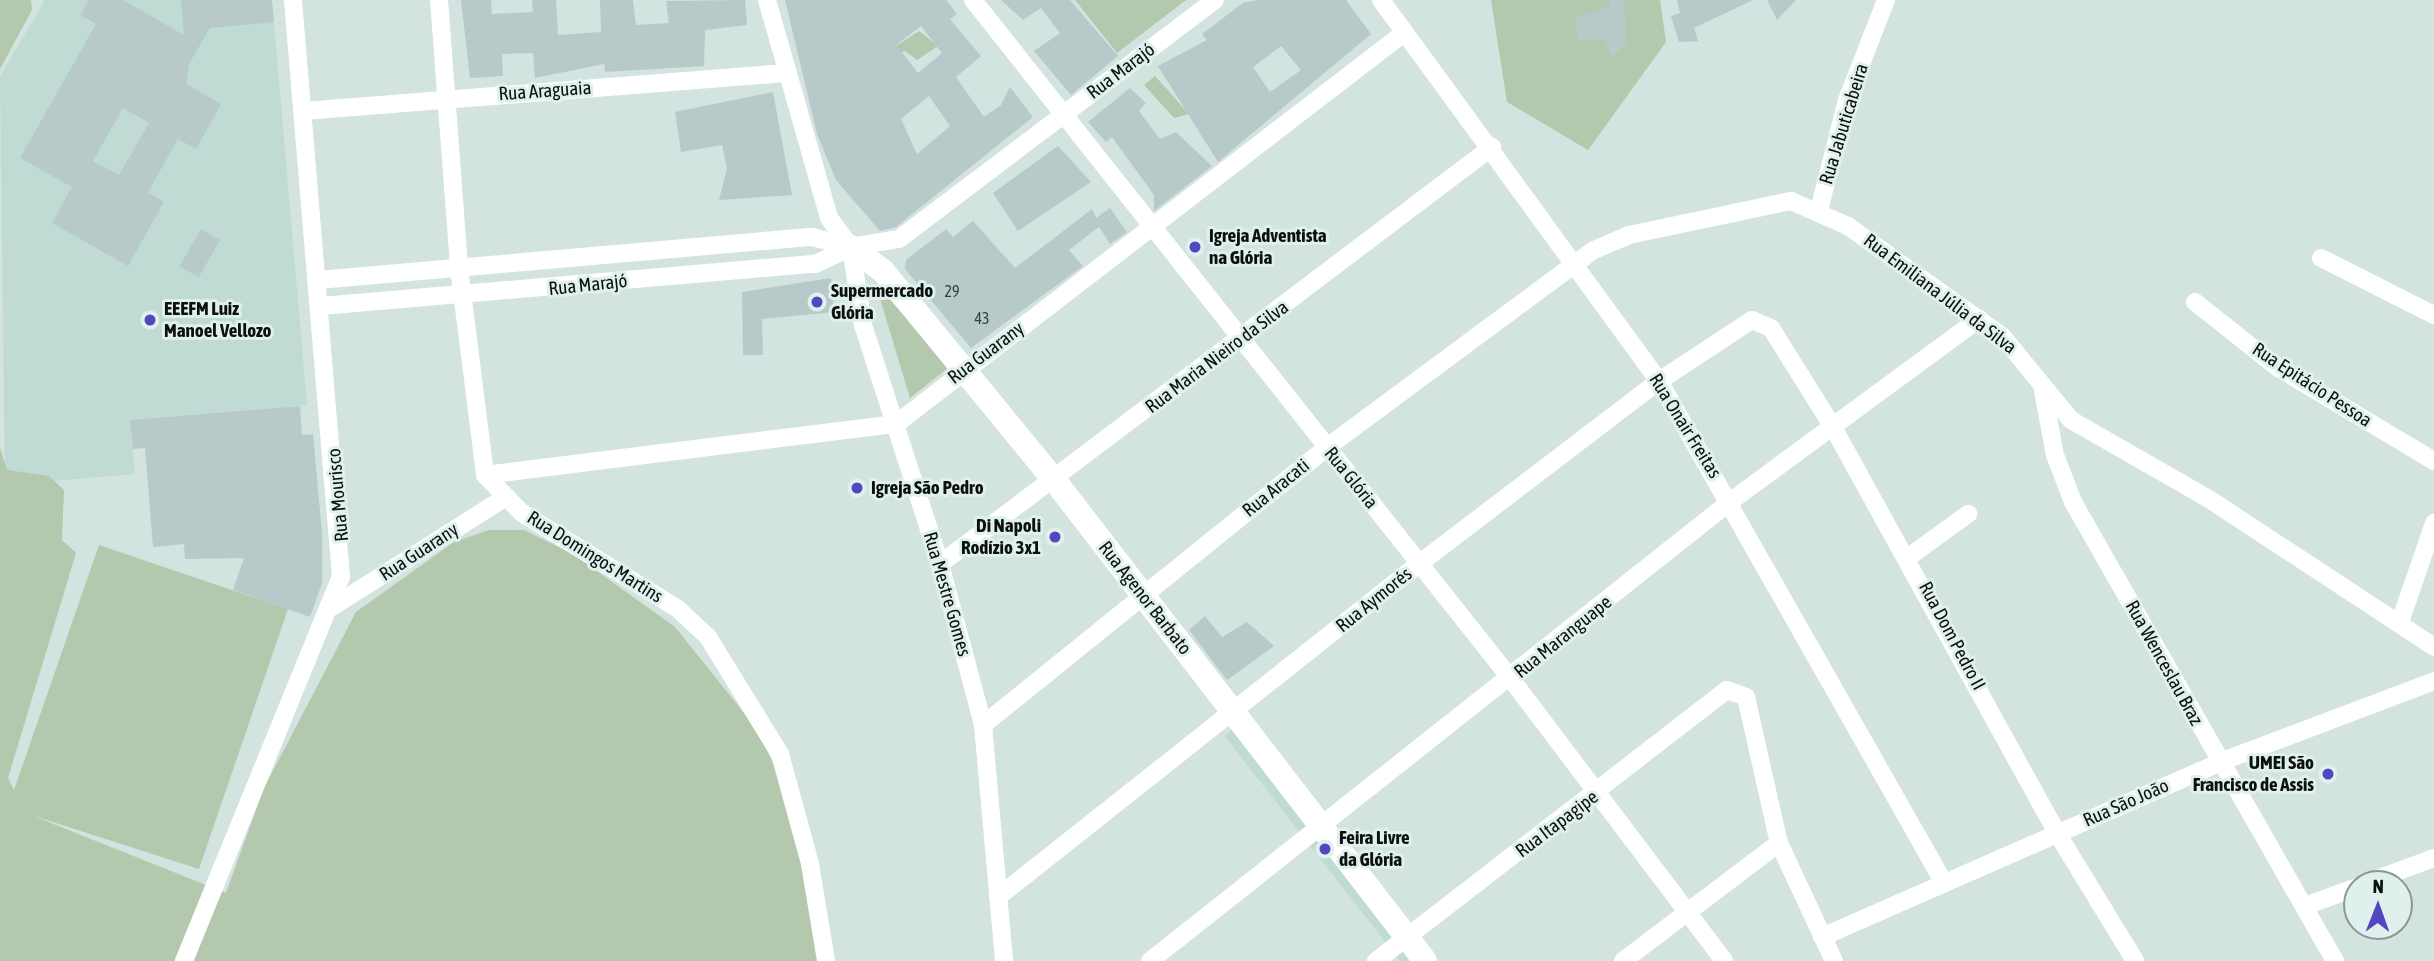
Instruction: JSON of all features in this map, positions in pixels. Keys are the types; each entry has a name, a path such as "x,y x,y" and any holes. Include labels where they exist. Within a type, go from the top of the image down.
{"street":[{"name":"Rua Mourisco","path":"184,961 332,607 343,549 293,0"},
{"path":"439,0 459,268 485,475 895,424"},
{"name":"Rua Mestre Gomes","path":"767,0 829,218 851,247 863,325 940,564 983,725 1004,961"},
{"name":"Rua Glória","path":"973,0 1511,678 1595,796 1724,961"},
{"name":"Rua Marajó","path":"321,306 463,297 815,264 851,247 899,239 1215,0"},
{"name":"Rua Onair Freitas","path":"1381,0 1577,262 1659,381 1731,501 1943,881"},
{"name":"Rua Jabuticabeira","path":"1819,209 1847,100 1886,0"},
{"name":"Rua Guarany","path":"895,424 962,369 1153,228 1405,32"},
{"name":"Rua Araguaia","path":"303,111 788,73"},
{"name":"Rua Maria Nieiro da Silva","path":"940,564 1055,481 1492,147"},
{"name":"Rua Emiliana Júlia da Silva","path":"1577,262 1629,235 1791,201 1819,209 2014,346 2043,391 2071,420 2400,622 2434,647"},
{"name":"Rua Marajó","path":"318,279 812,237 851,247"},
{"name":"Rua Agenor Barbato","path":"851,247 883,271 1055,481 1425,961"},
{"path":"2320,258 2434,315"},
{"name":"Rua Aracati","path":"983,725 1326,448 1577,262"},
{"name":"Rua Epitácio Pessoa","path":"2195,302 2277,368 2434,461"},
{"name":"Rua Maranguape","path":"1150,961 1511,678 1731,501 1834,429 1979,319"},
{"name":"Rua Aymorés","path":"998,897 1235,713 1420,563 1659,381 1745,322 1759,320"},
{"name":"Rua Dom Pedro II","path":"1759,320 1771,328 1910,556 2057,833 2135,961"},
{"name":"Rua Wenceslau Braz","path":"2043,391 2055,455 2073,502 2335,961"},
{"name":"Rua Domingos Martins","path":"485,475 522,513 678,609 708,637 780,754 810,864 826,961"},
{"name":"Rua Guarany","path":"332,607 506,497"},
{"path":"1910,556 1968,514"},
{"path":"2400,622 2434,523"},
{"name":"Rua São João","path":"1822,937 1943,881 2220,762 2434,681"},
{"name":"Rua Itapagipe","path":"1376,961 1595,796 1719,693 1737,691 1746,697 1779,843"},
{"path":"1623,961 1779,843 1834,961"},
{"path":"2402,870 2434,858"},
{"path":"2305,906 2343,892"}],"shaded area":[{"name":"EEEFM Luiz Manoel Vellozo","path":"45,0 272,0 307,405 130,420 135,474 5,485 0,76"},
{"name":"Feira Livre da Glória","path":"1241,723 1426,960 1400,961 1224,736"}],"green space":[{"path":"0,0 31,0 32,10 0,69"},
{"path":"1075,0 1186,0 1117,53"},
{"path":"1491,0 1660,0 1666,42 1588,150 1507,102"},
{"path":"919,31 938,46 917,60 905,51 889,57 891,49"},
{"path":"1155,76 1189,114 1174,118 1144,85"},
{"path":"875,282 948,368 910,398"},
{"path":"0,448 7,470 49,476 64,490 62,540 76,553 8,778 14,790 99,545 288,609 199,869 31,815 226,893 264,788 356,612 454,542 489,530 524,530 573,554 675,627 756,728 797,812 819,961 0,961"}],"building":[{"path":"89,0 123,0 184,35 181,0 272,0 274,22 210,28 189,64 186,84 221,104 196,149 178,139 148,192 164,202 128,266 52,223 72,187 20,158 96,24 80,15","holes":["123,108 149,123 119,175 93,161"]},
{"path":"461,0 491,0 492,14 533,12 532,0 556,0 558,35 601,32 600,0 633,0 636,25 669,23 666,1 745,0 747,25 705,30 704,66 605,72 604,64 535,78 533,53 502,54 503,76 470,78"},
{"path":"785,0 946,0 957,14 950,19 981,56 956,77 984,117 1001,105 1010,87 1033,117 896,227 880,231 836,180 817,134","holes":["921,26 942,53 918,73 896,45","929,96 950,126 917,154 901,119"]},
{"path":"1001,0 1070,0 1118,56 1071,95 1034,51 1060,33 1041,8 1023,20"},
{"path":"1257,0 1346,0 1371,34 1218,162 1158,66 1207,40 1202,34 1243,3","holes":["1281,46 1301,70 1270,92 1253,67"]},
{"path":"1609,0 1624,0 1626,43 1612,58 1603,39 1577,41 1576,17 1609,7"},
{"path":"1677,0 1753,0 1694,28 1698,41 1679,42 1671,16 1680,13"},
{"path":"1767,0 1796,0 1777,20"},
{"path":"1130,88 1146,103 1139,111 1160,139 1176,132 1212,166 1154,211 1154,195 1112,137 1106,142 1088,122"},
{"path":"773,92 792,195 719,200 727,169 722,145 681,152 675,112"},
{"path":"1058,146 1091,182 1018,231 993,193"},
{"path":"1110,208 1127,232 1110,244 1099,227 1069,250 1083,266 971,348 905,269 906,260 946,229 953,237 973,221 1015,268 1092,209 1096,218"},
{"path":"201,229 220,240 199,277 180,266"},
{"path":"831,278 834,312 762,319 763,355 743,355 742,292"},
{"path":"300,406 302,435 313,434 322,533 322,583 310,617 233,590 244,558 185,559 184,544 153,547 145,448 133,449 130,420"},
{"path":"1205,616 1222,637 1247,622 1274,646 1227,680 1189,630"}],"place":[{"name":"Igreja Adventista na Glória","path":"1195,247"},
{"name":"Supermercado Glória","path":"817,302"},
{"name":"EEEFM Luiz Manoel Vellozo","path":"150,320"},
{"name":"Igreja São Pedro","path":"857,488"},
{"name":"Di Napoli Rodízio 3x1","path":"1055,537"},
{"name":"UMEI São Francisco de Assis","path":"2328,774"},
{"name":"Feira Livre da Glória","path":"1325,849"}]}
